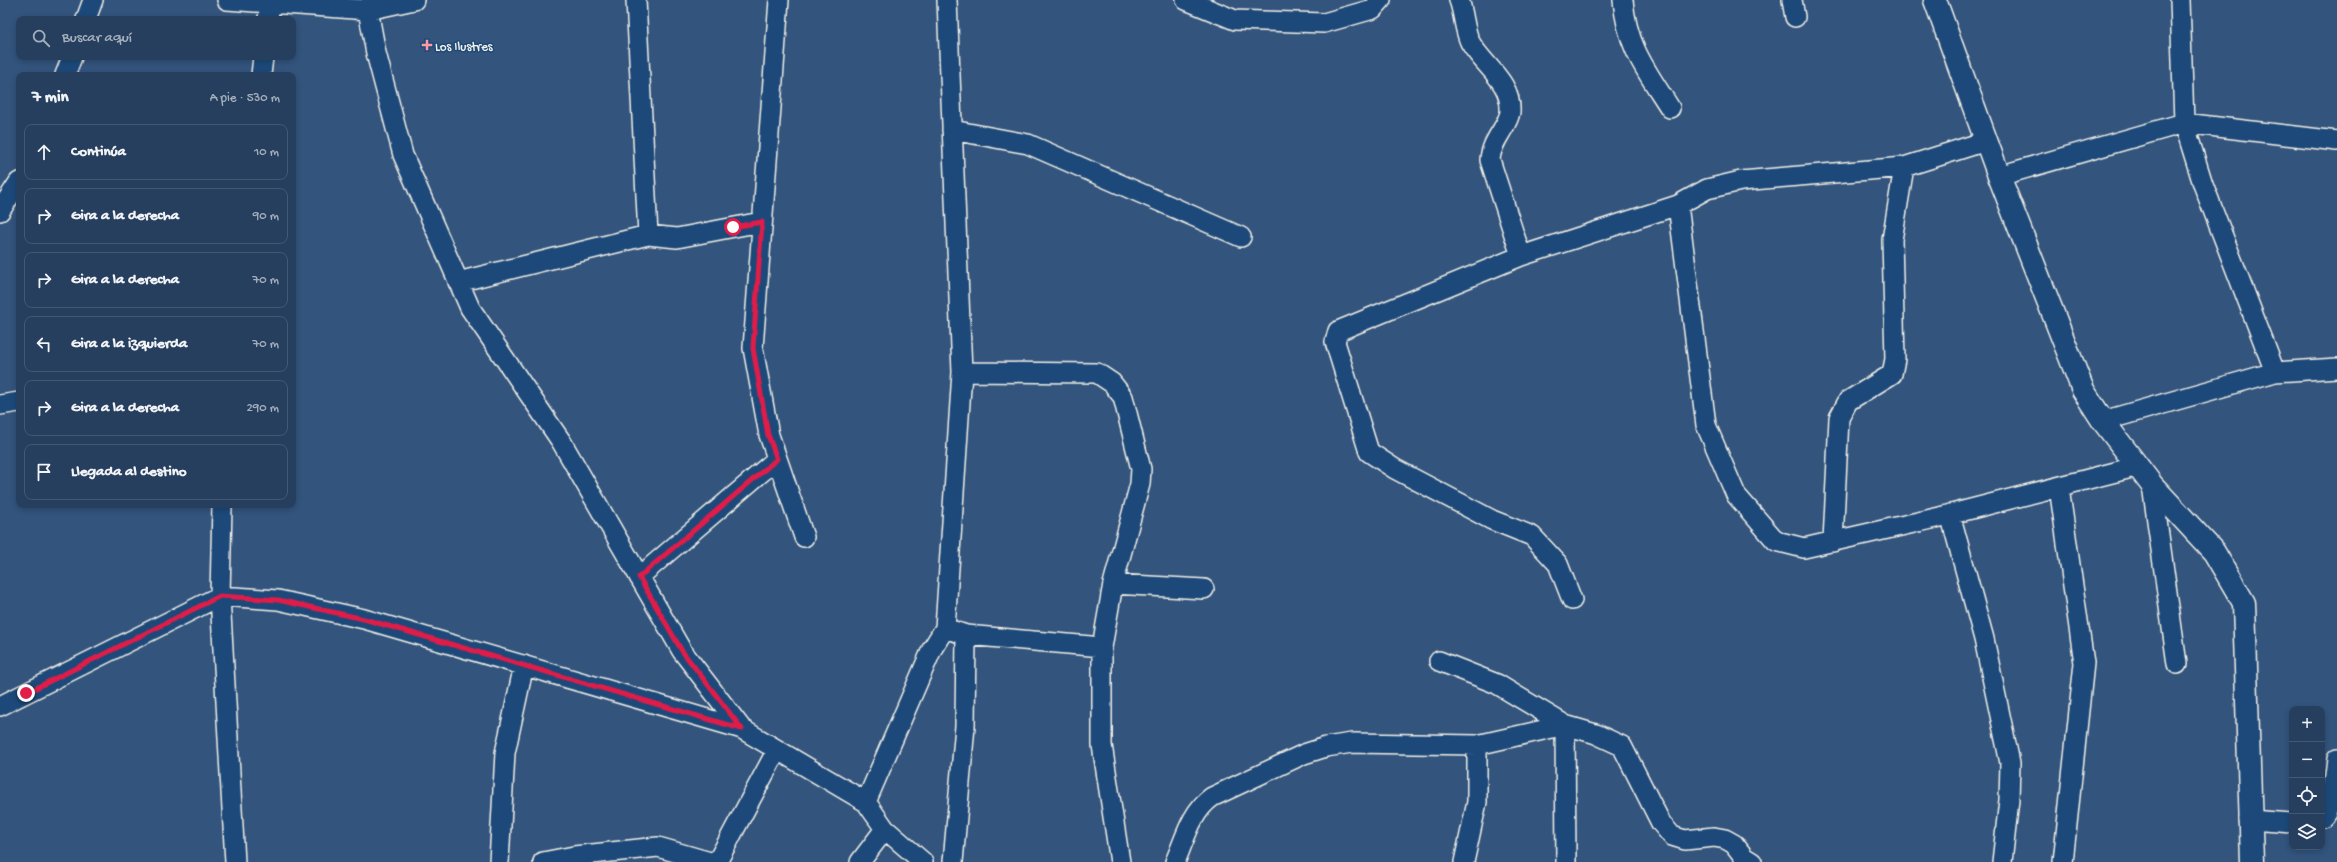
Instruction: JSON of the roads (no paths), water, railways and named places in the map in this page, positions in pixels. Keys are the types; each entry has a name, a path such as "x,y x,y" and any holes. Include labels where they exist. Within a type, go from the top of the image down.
{"street":[{"path":"87,16 93,0"},
{"path":"227,0 269,10 370,5 414,0"},
{"path":"636,0 648,235"},
{"path":"779,0 753,348 768,435 804,537"},
{"path":"866,802 932,649 945,628 962,372 946,0"},
{"path":"1186,0 1235,20 1324,23 1373,9 1381,0"},
{"path":"1460,0 1469,40 1476,52 1503,82 1509,102 1510,114 1490,149 1490,160 1521,256"},
{"path":"1623,0 1624,20 1635,54 1670,108"},
{"path":"1935,0 1999,176 2083,390 2103,421 2139,466 2152,485 2214,552 2244,603 2252,862"},
{"path":"2180,0 2184,123 2203,184 2275,372"},
{"path":"370,5 376,53 403,155 470,308 561,441 682,651 742,729"},
{"path":"66,72 71,60"},
{"path":"261,72 263,60"},
{"path":"1999,176 2184,123 2337,141"},
{"path":"952,130 1028,144 1241,237"},
{"path":"1572,600 1558,564 1532,536 1492,520 1395,469 1369,452 1335,342 1338,331 1521,256 1678,205 1707,189 1741,181 1904,167 1986,141"},
{"path":"1833,542 1839,418 1848,401 1892,374 1895,359 1892,240 1904,167"},
{"path":"0,211 16,187"},
{"path":"1678,205 1706,425 1736,495 1776,541 1804,548 2059,488 2139,466"},
{"path":"458,282 648,235 676,238 762,222"},
{"path":"2103,421 2275,372 2337,368"},
{"path":"962,372 1097,373 1112,383 1123,397 1141,469 1140,484 1113,584 1102,648 1102,745 1120,862"},
{"path":"0,404 16,402"},
{"path":"639,577 777,459"},
{"path":"2152,485 2177,664"},
{"path":"2059,488 2084,664 2063,862"},
{"path":"222,508 220,596 235,862"},
{"path":"1950,514 1984,639 2010,763 2009,800 2002,862"},
{"path":"1113,584 1204,589"},
{"path":"0,706 220,596 278,600 364,619 742,729 866,802 884,829 923,862"},
{"path":"945,628 966,635 1102,648"},
{"path":"952,862 965,726 966,635"},
{"path":"1439,661 1497,684 1565,725 1596,734 1622,746 1661,823 1672,836 1685,840 1714,837 1725,839 1734,844 1744,857 1752,862"},
{"path":"500,862 505,753 524,666"},
{"path":"1175,862 1196,814 1202,804 1212,797 1304,754 1326,747 1352,743 1477,745 1565,725"},
{"path":"1565,725 1566,862"},
{"path":"1464,862 1477,802 1477,745"},
{"path":"717,862 777,750"},
{"path":"2325,815 2332,797 2337,759"},
{"path":"2250,820 2289,822"},
{"path":"860,862 884,829"},
{"path":"543,862 574,856 658,847 710,862"}],"place":[{"name":"Los Ilustres","path":"427,45"}]}
